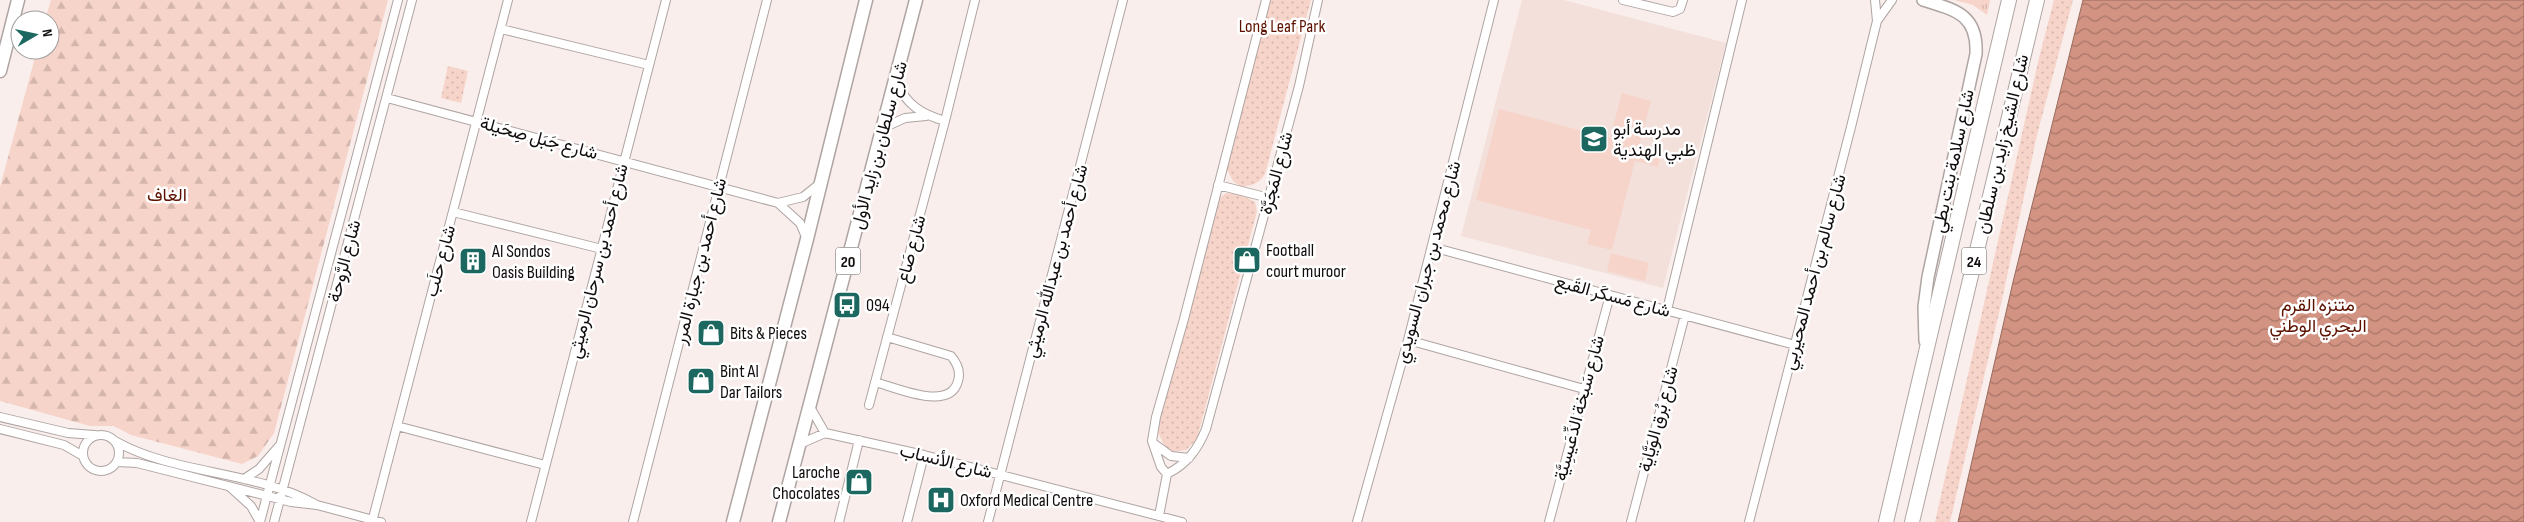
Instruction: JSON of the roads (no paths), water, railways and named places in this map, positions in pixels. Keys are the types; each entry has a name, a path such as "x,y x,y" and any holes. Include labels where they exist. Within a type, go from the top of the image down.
{"highway":[{"name":"شارع الشيخ زايد بن سلطان","path":"1886,522 2009,0"},
{"name":"شارع الشيخ زايد بن سلطان","path":"1912,522 2037,0"}],"main road":[{"path":"0,71 18,0"},
{"path":"733,522 807,239 866,0"},
{"name":"شارع سلطان بن زايد الأول","path":"779,522 916,0"},
{"name":"شارع سلامة بنت بطي","path":"1923,0 1965,17 1974,30 1976,41 1976,54 1928,276 1924,307 1926,353"}],"street":[{"name":"شارع الرَّوحة","path":"260,522 398,0"},
{"name":"شارع الرَّوحة","path":"274,522 412,0"},
{"name":"شارع حلَب","path":"375,521 397,426 508,0"},
{"name":"شارع أحمد بن سرحان الرميثي","path":"531,522 666,0"},
{"name":"شارع أحمد بن جبارة المرر","path":"633,522 767,0"},
{"name":"شارع صَاع","path":"869,405 945,121 975,0"},
{"name":"شارع أحمد بن عبدالله الرميثي","path":"988,522 1123,0"},
{"path":"1159,516 1167,474 1161,468 1152,441 1156,416 1184,319 1266,0"},
{"name":"شارع المَجَرَّة","path":"1167,474 1190,458 1199,446 1206,429 1306,61 1318,0"},
{"name":"شارع محمد بن جبران السويدي","path":"1357,522 1408,340 1494,0"},
{"path":"1623,0 1673,12 1680,10 1683,0"},
{"path":"1667,310 1742,0"},
{"name":"شارع سالم بن أحمد المحيربي","path":"1749,522 1877,21 1875,0"},
{"name":"شارع سالم بن أحمد المحيربي","path":"1877,21 1892,0"},
{"path":"501,29 649,65"},
{"path":"896,82 909,104 927,116 945,121"},
{"name":"شارع جَبَل صِحَيلة","path":"387,98 778,203 800,222 807,239"},
{"path":"883,128 905,118 927,116"},
{"name":"شارع جَبَل صِحَيلة","path":"778,203 803,197 815,189 822,178"},
{"path":"1218,185 1270,198"},
{"path":"453,212 602,248"},
{"name":"شارع مَسكَر القَبع","path":"1432,247 1795,345"},
{"name":"شارع سَبخة الدِّعَيسِيَّة","path":"1549,522 1610,295"},
{"name":"شارع بُرق الوَيَّاية","path":"1631,522 1685,315"},
{"path":"875,382 937,398 952,392 959,378 956,362 951,356 887,337"},
{"path":"1408,340 1584,390"},
{"path":"800,444 825,433 810,408"},
{"path":"0,417 68,433 96,435 110,436 120,451 117,462 109,470 97,471 86,464 83,456 87,441 96,435"},
{"path":"397,426 545,465"},
{"path":"0,429 64,445 83,456"},
{"name":"شارع الأنساب","path":"825,433 924,455 1182,522"},
{"path":"839,522 859,440"},
{"path":"115,441 144,454 282,489 317,505"},
{"path":"1152,441 1166,453 1177,457 1190,458"},
{"path":"244,479 259,468 280,444"},
{"path":"907,522 924,455"},
{"path":"117,462 137,464 280,500 317,505 375,521"},
{"path":"229,486 251,506 260,522"}],"water":[{"name":"متنزه القرم البحري الوطني","path":"2083,0 2524,0 2524,522 1958,522 2013,282"}],"place":[{"name":"مدرسة أبو ظبي الهندية","path":"1594,139"},
{"name":"Football court muroor","path":"1247,260"},
{"name":"Al Sondos Oasis Building","path":"473,261"},
{"name":"094","path":"847,305"},
{"name":"Bits & Pieces","path":"711,333"},
{"name":"Bint Al Dar Tailors","path":"701,381"},
{"name":"Laroche Chocolates","path":"859,482"},
{"name":"Oxford Medical Centre","path":"941,500"}],"park label":[{"name":"Long Leaf Park","path":"1282,26"},
{"name":"الغاف","path":"167,195"}]}
